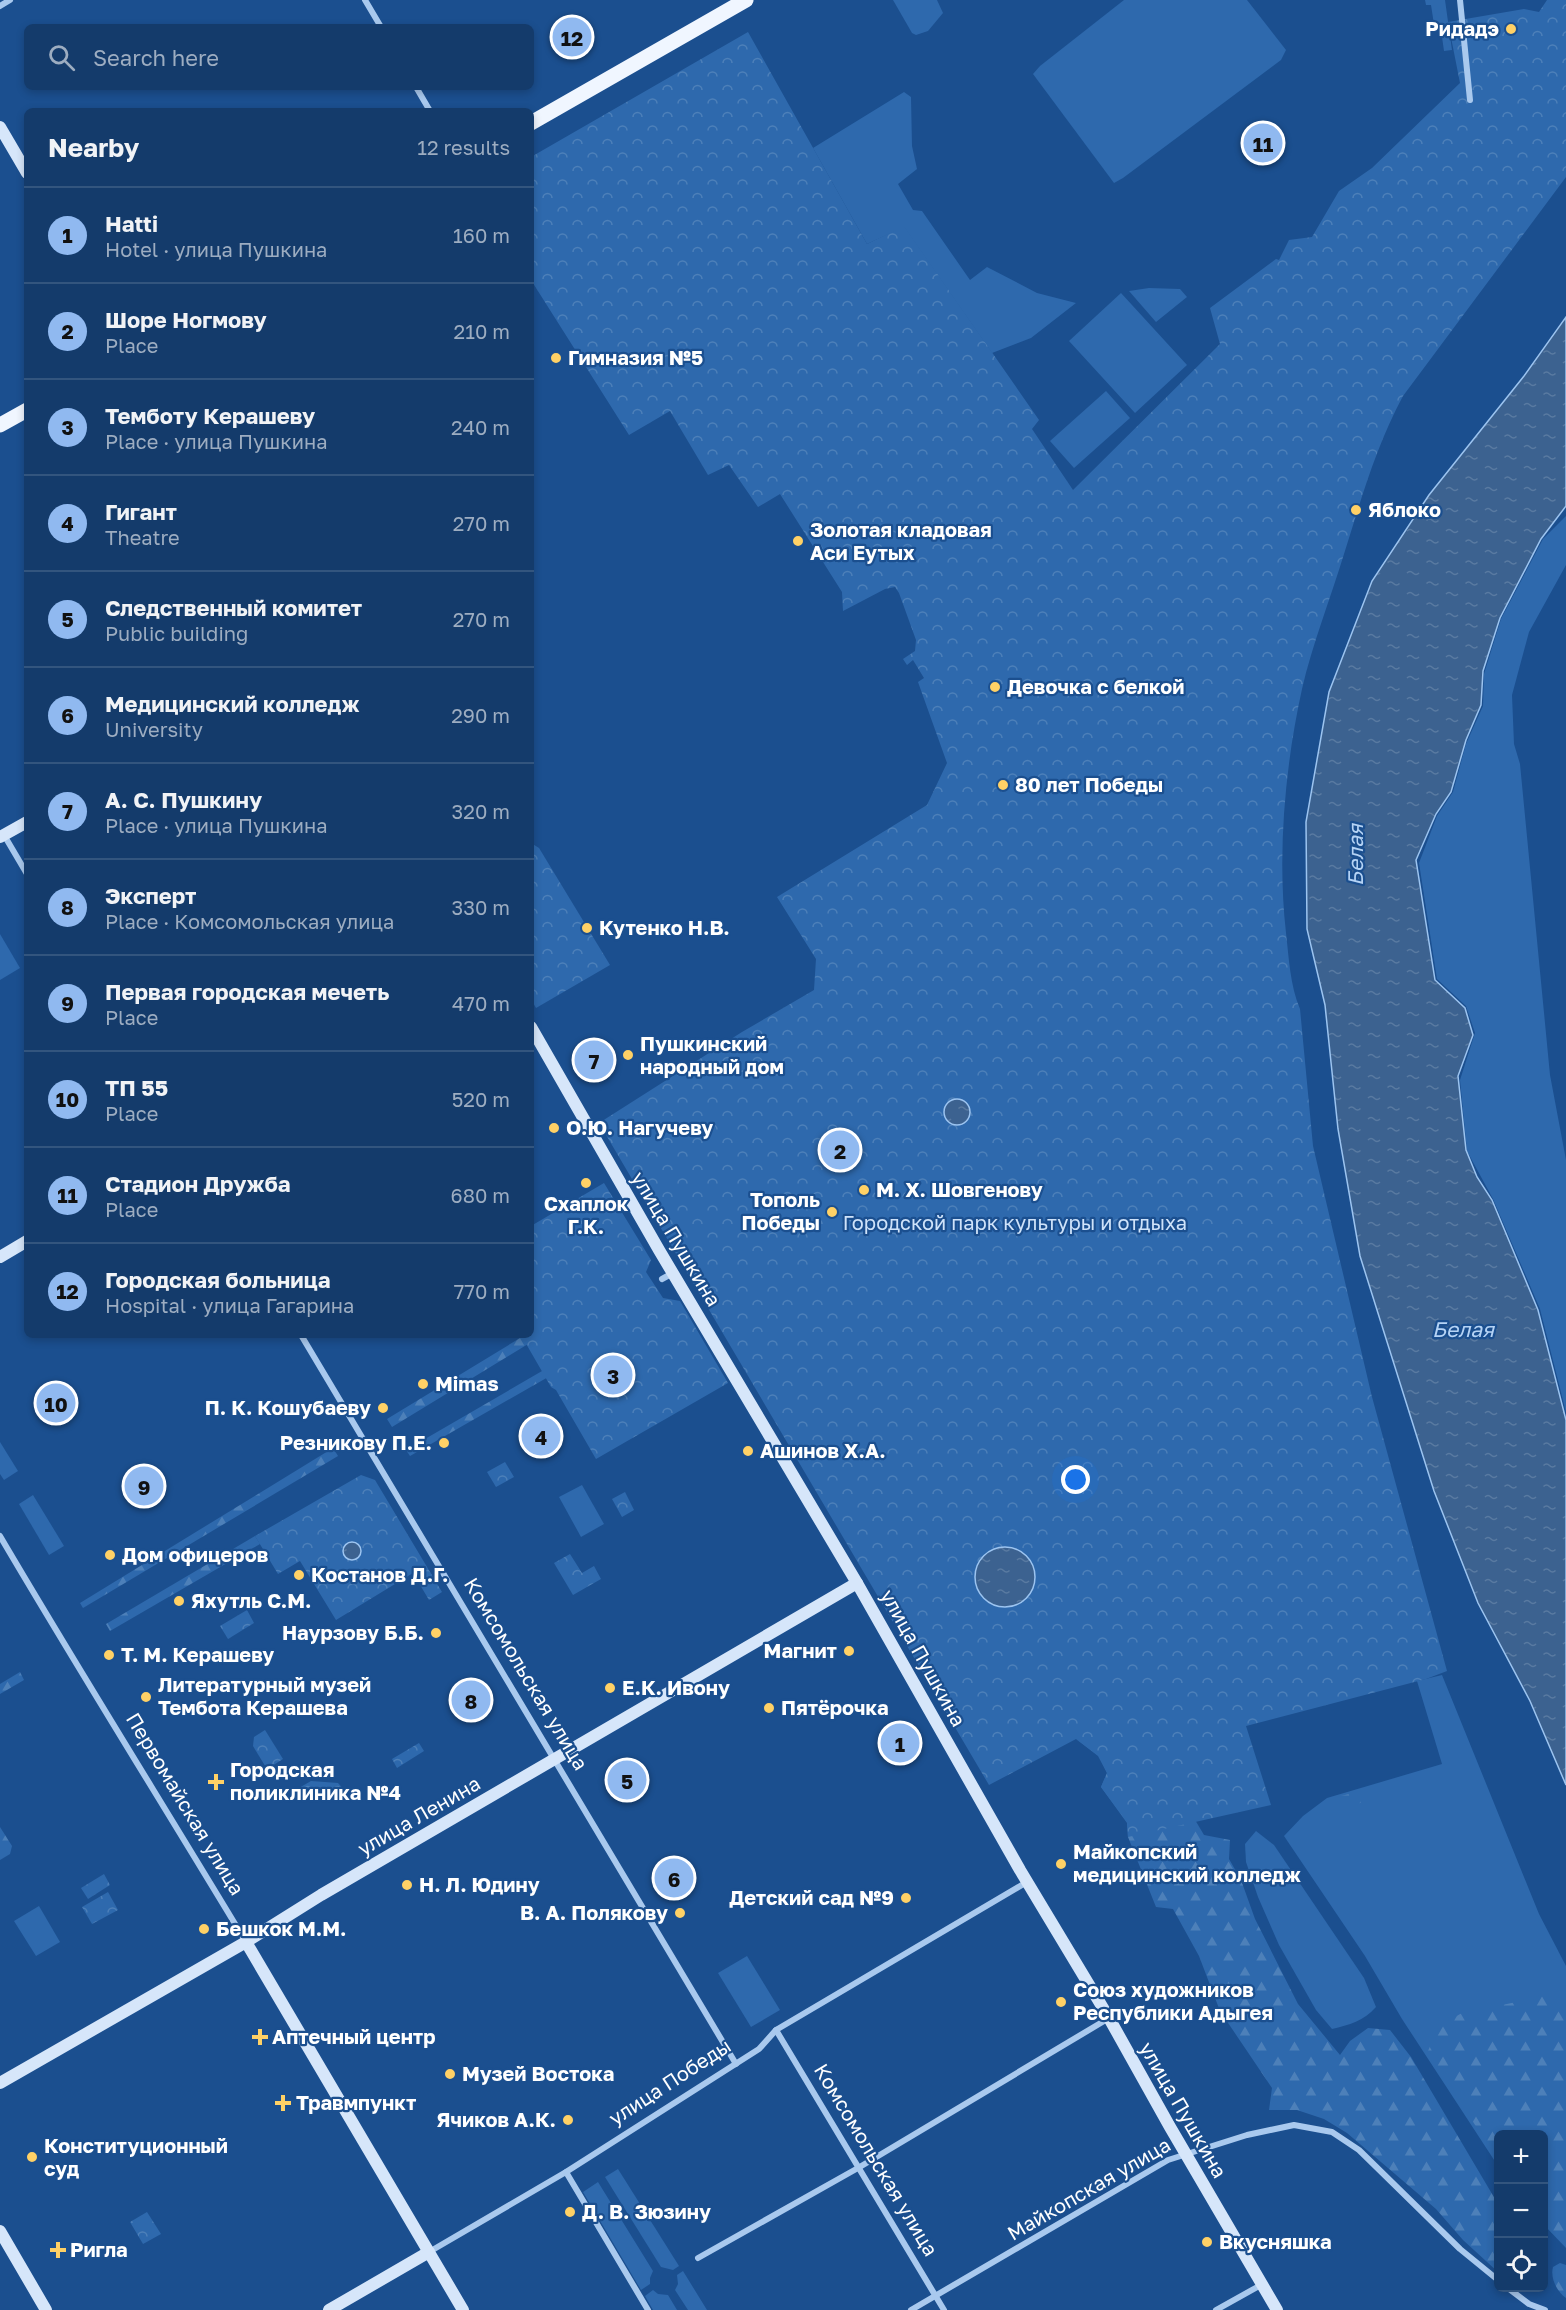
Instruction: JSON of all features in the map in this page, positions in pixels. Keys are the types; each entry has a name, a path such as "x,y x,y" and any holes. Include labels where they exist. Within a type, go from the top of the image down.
{"main road":[{"path":"534,121 746,0"},
{"path":"0,425 24,412"}],"street":[{"path":"0,6 10,0"},
{"path":"365,0 379,24"},
{"path":"1460,0 1470,100"},
{"path":"418,90 428,108"},
{"path":"0,127 24,167"},
{"path":"24,823 1,833 24,869"},
{"name":"улица Пушкина","path":"534,1032 668,1276 858,1583 1027,1881 1109,2018 1277,2310"},
{"path":"0,1257 24,1243"},
{"name":"Комсомольская улица","path":"304,1338 736,2064"},
{"name":"Первомайская улица","path":"0,1536 246,1942 463,2310"},
{"name":"улица Ленина","path":"0,2083 246,1942 321,1895 858,1583"},
{"name":"улица Победы","path":"330,2310 566,2172 759,2049 776,2030 1027,1881"},
{"path":"698,2258 858,2168 1109,2018"},
{"name":"Комсомольская улица","path":"776,2030 944,2310"},
{"name":"Майкопская улица","path":"911,2310 1168,2160 1247,2135 1294,2125 1332,2132 1359,2150 1460,2248 1494,2277"},
{"path":"566,2172 648,2310"},
{"path":"0,2231 46,2310"},
{"path":"1216,2310 1262,2284"},
{"path":"1513,2292 1529,2304 1545,2310"}],"green space":[{"path":"893,0 937,0 943,13 928,31 916,35 912,33"},
{"path":"1124,0 1247,0 1286,50 1281,60 1114,183 1033,74"},
{"path":"1425,0 1445,0 1452,50 1444,51 1441,30 1435,31 1431,5 1426,5"},
{"name":"Городской парк культуры и отдыха","path":"1547,0 1566,0 1566,177 1403,396 1393,415 1363,493 1306,672 1291,748 1284,810 1283,903 1290,972 1300,1009 1313,1146 1372,1397 1447,1671 1426,1679 1246,1726 1271,1805 1128,1837 1127,1822 1101,1787 1107,1773 1099,1756 1076,1739 989,1785 599,1123 742,1032 814,990 816,959 777,897 927,805 947,763 918,682 924,678 913,660 907,665 903,659 915,651 916,640 895,587 885,589 843,611 842,592 780,494 758,507 729,465 708,475 670,411 629,435 534,285 534,155 748,32 867,244 904,226 1039,420 1032,429 1073,490 1220,344 1210,308 1276,259 1279,260 1289,240 1312,237 1339,191 1372,168 1460,83 1448,22 1524,9 1539,12"},
{"path":"904,92 911,97 912,146 917,169 898,184 913,210 922,211 970,280 987,267 1037,293 1076,303 1031,338 992,353 904,227 867,244 813,148"},
{"path":"1149,288 1180,289 1187,297 1156,322 1129,291"},
{"path":"1121,293 1187,365 1135,413 1069,341"},
{"path":"1106,391 1130,418 1074,468 1050,441"},
{"path":"1566,516 1566,565 1529,632 1512,695 1514,744 1520,764 1550,1075 1566,1160 1566,1412 1540,1309 1493,1199 1467,1151 1460,1080 1475,1033 1466,1006 1437,979 1419,863 1437,816 1453,792 1466,744 1483,706 1484,674 1501,619 1543,539"},
{"path":"534,845 539,848 610,965 536,1008 534,1004"},
{"path":"0,934 20,968 0,980"},
{"path":"604,1183 651,1260 646,1272 663,1298 680,1301 728,1383 596,1459 523,1338 534,1338 534,1224"},
{"path":"638,1277 392,1427 387,1419 520,1338 534,1338 534,1333"},
{"path":"656,1305 660,1313 410,1456 406,1450"},
{"path":"0,1442 18,1471 4,1480 0,1474"},
{"path":"333,1448 338,1456 83,1608 80,1603"},
{"path":"505,1462 514,1477 496,1487 487,1472"},
{"path":"361,1475 375,1480 442,1592 429,1600 413,1573 336,1620 300,1561 278,1574 255,1536"},
{"path":"582,1485 604,1524 581,1537 559,1497"},
{"path":"625,1492 634,1510 622,1517 612,1499"},
{"path":"33,1495 64,1546 49,1555 19,1504"},
{"path":"255,1536 260,1544 110,1631 106,1624"},
{"path":"570,1554 582,1573 594,1566 601,1579 573,1595 554,1563"},
{"path":"247,1610 254,1623 228,1639 220,1626"},
{"path":"20,1672 24,1680 0,1694 0,1684"},
{"path":"1442,1675 1539,1914 1566,1966 1566,2248 1548,2229 1548,2130 1494,2130 1494,2160 1402,2019 1365,1956 1284,1836 1303,1816 1327,1798 1442,1764 1417,1681"},
{"path":"265,1730 283,1759 267,1769 253,1746 254,1737"},
{"path":"1076,1739 1185,1803 1204,1835 1230,1840 1229,1859 1241,1880 1255,1919 1298,2004 1340,2055 1350,2041 1368,2028 1390,2030 1411,2057 1494,2197 1494,2268 1463,2240 1436,2209 1347,2133 1324,2119 1297,2110 1269,2110 1272,2088 1220,2011 1199,1956 1173,1909 1156,1907 1128,1837 1127,1823 1101,1787 1107,1773 1098,1756"},
{"path":"419,1743 424,1751 397,1768 392,1759"},
{"path":"311,1781 338,1783 345,1791 329,1801 305,1800 299,1788"},
{"path":"1369,1789 1369,1798 1354,1806 1335,1808 1333,1798"},
{"path":"0,1827 12,1846 10,1854 0,1860"},
{"path":"1256,1831 1274,1845 1364,1978 1376,2007 1361,2019 1332,2029 1316,2010 1279,1945 1246,1862 1245,1844"},
{"path":"104,1874 110,1885 88,1899 81,1888"},
{"path":"108,1892 118,1910 92,1924 82,1907"},
{"path":"39,1906 60,1942 36,1956 14,1921"},
{"path":"747,1956 780,2010 751,2027 718,1973"},
{"path":"1563,1992 1566,1995 1566,2246 1548,2226 1548,2130 1494,2130 1494,2155 1428,2051 1439,2026 1469,2009 1502,2005"},
{"path":"618,2169 679,2266 673,2270 661,2267 605,2177"},
{"path":"598,2182 653,2271 650,2284 641,2290 583,2192"},
{"path":"147,2212 161,2234 143,2244 130,2222"},
{"path":"1560,2263 1566,2265 1566,2298 1557,2288 1552,2276 1553,2267"},
{"path":"683,2271 707,2310 688,2310 675,2290 678,2284 677,2275"},
{"path":"653,2290 658,2294 668,2295 677,2310 653,2310 645,2296"}],"water":[{"name":"Белая","path":"1566,317 1566,506 1541,539 1500,618 1483,671 1481,705 1466,740 1451,792 1436,814 1416,860 1435,980 1465,1008 1473,1035 1458,1076 1466,1150 1477,1177 1492,1200 1538,1310 1566,1420 1566,1785 1530,1701 1478,1603 1434,1491 1360,1256 1338,1129 1325,1005 1307,929 1306,822 1329,692 1372,581 1429,495 1524,376"},
{"path":"957,1099 966,1103 970,1112 966,1121 957,1125 948,1121 944,1112 948,1103"},
{"path":"348,1542 356,1542 361,1547 359,1558 348,1560 343,1555 343,1547"},
{"path":"999,1547 1011,1547 1022,1552 1030,1560 1035,1577 1033,1589 1022,1602 1011,1607 999,1607 988,1602 980,1594 975,1583 975,1571 980,1560 988,1552"}],"place":[{"name":"Ридадэ","path":"1511,29"},
{"name":"Городская больница","path":"572,37"},
{"name":"Стадион Дружба","path":"1263,143"},
{"name":"Гимназия №5","path":"556,358"},
{"name":"Яблоко","path":"1356,510"},
{"name":"Золотая кладовая Аси Еутых","path":"798,541"},
{"name":"Девочка с белкой","path":"995,687"},
{"name":"80 лет Победы","path":"1003,785"},
{"name":"Кутенко Н.В.","path":"587,928"},
{"name":"Пушкинский народный дом","path":"628,1055"},
{"name":"А. С. Пушкину","path":"594,1060"},
{"name":"О.Ю. Нагучеву","path":"554,1128"},
{"name":"Шоре Ногмову","path":"840,1150"},
{"name":"Схаплок Г.К.","path":"586,1183"},
{"name":"М. Х. Шовгенову","path":"864,1190"},
{"name":"Тополь Победы","path":"832,1212"},
{"name":"Темботу Керашеву","path":"613,1375"},
{"name":"Mimas","path":"423,1384"},
{"name":"ТП 55","path":"56,1403"},
{"name":"П. К. Кошубаеву","path":"383,1408"},
{"name":"Гигант","path":"541,1436"},
{"name":"Резникову П.Е.","path":"444,1443"},
{"name":"Ашинов Х.А.","path":"748,1451"},
{"name":"Первая городская мечеть","path":"144,1486"},
{"name":"Дом офицеров","path":"110,1555"},
{"name":"Костанов Д.Г.","path":"299,1575"},
{"name":"Яхутль С.М.","path":"179,1601"},
{"name":"Наурзову Б.Б.","path":"436,1633"},
{"name":"Магнит","path":"849,1651"},
{"name":"Т. М. Керашеву","path":"109,1655"},
{"name":"Е.К. Ивону","path":"610,1688"},
{"name":"Литературный музей Тембота Керашева","path":"146,1697"},
{"name":"Эксперт","path":"471,1700"},
{"name":"Пятёрочка","path":"769,1708"},
{"name":"Hatti","path":"900,1743"},
{"name":"Следственный комитет","path":"627,1780"},
{"name":"Городская поликлиника №4","path":"216,1782"},
{"name":"Майкопский медицинский колледж","path":"1061,1864"},
{"name":"Медицинский колледж","path":"674,1878"},
{"name":"Н. Л. Юдину","path":"407,1885"},
{"name":"Детский сад №9","path":"906,1898"},
{"name":"В. А. Полякову","path":"680,1913"},
{"name":"Бешкок М.М.","path":"204,1929"},
{"name":"Союз художников Республики Адыгея","path":"1061,2002"},
{"name":"Аптечный центр","path":"260,2037"},
{"name":"Музей Востока","path":"450,2074"},
{"name":"Травмпункт","path":"283,2103"},
{"name":"Ячиков А.К.","path":"568,2120"},
{"name":"Конституционный суд","path":"32,2157"},
{"name":"Д. В. Зюзину","path":"570,2212"},
{"name":"Вкусняшка","path":"1207,2242"},
{"name":"Ригла","path":"58,2250"}]}
